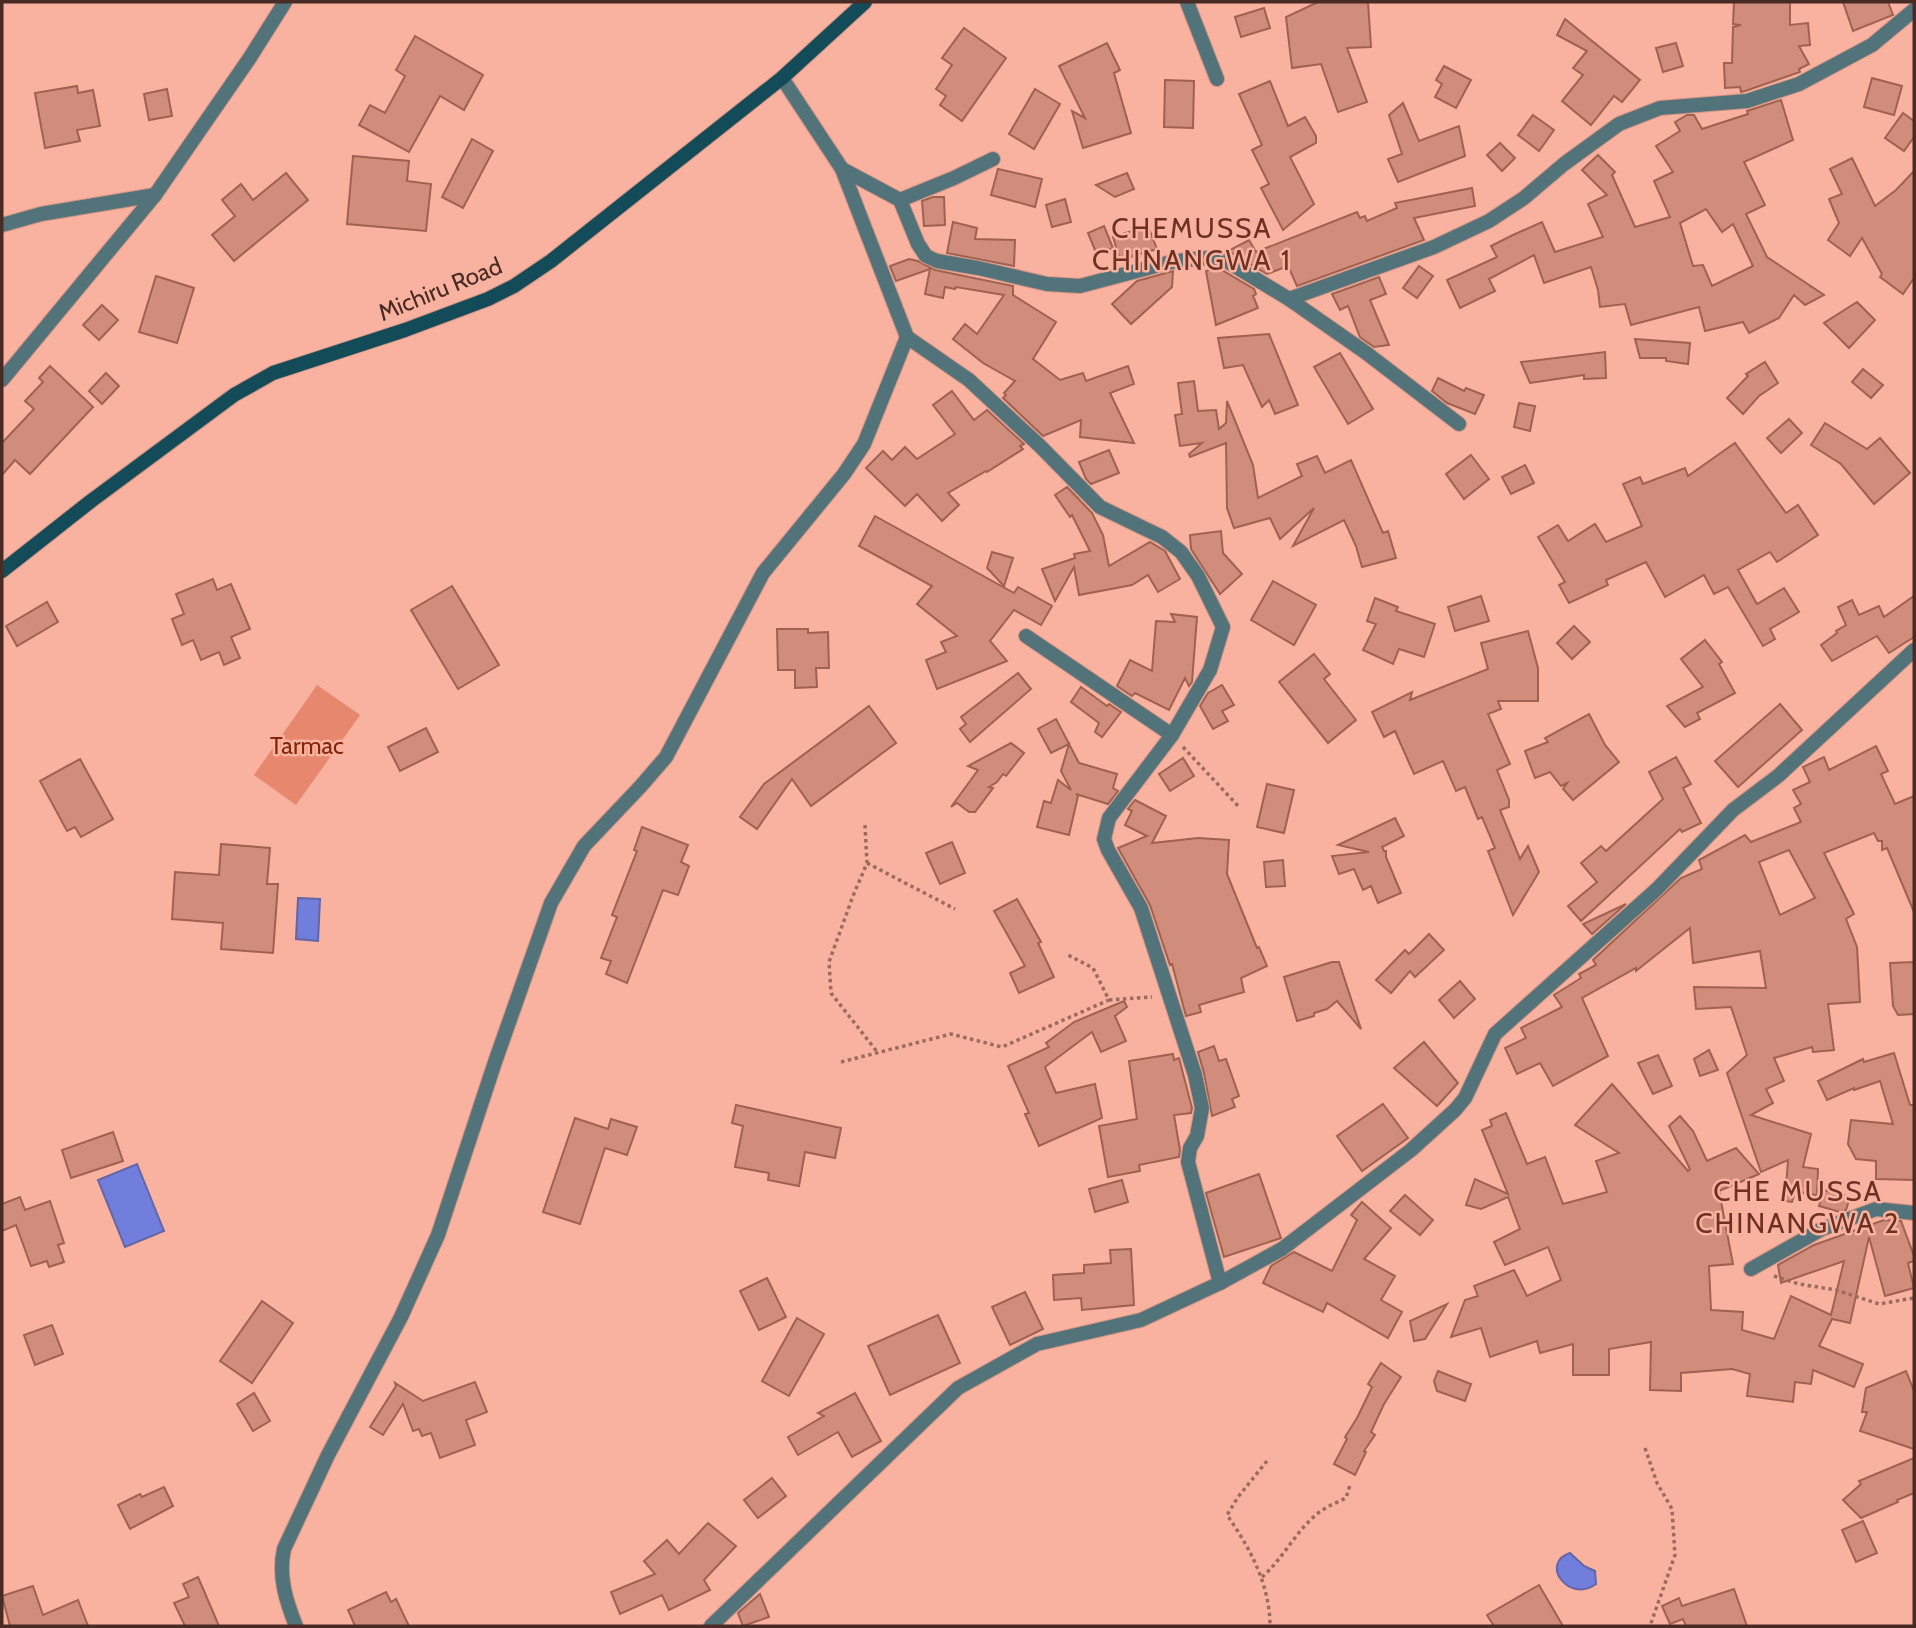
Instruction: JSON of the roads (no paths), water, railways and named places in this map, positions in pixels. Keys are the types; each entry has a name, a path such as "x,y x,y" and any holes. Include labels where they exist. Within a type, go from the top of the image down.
{"street":[{"path":"2,380 155,195 285,2"},
{"name":"Michiru Road","path":"2,571 90,501 234,395 272,373 405,330 488,299 514,286 551,261 782,78 865,2"},
{"path":"1187,2 1217,79"},
{"path":"1289,299 1434,247 1489,222 1619,124 1660,108 1747,101 1799,84 1872,45 1914,10"},
{"path":"782,78 842,169 907,337 969,380 1100,507 1162,537 1181,552 1198,576 1223,627 1209,670 1172,735 1109,818 1104,839 1141,908 1195,1075 1202,1108 1197,1136 1190,1148 1188,1162 1220,1283"},
{"path":"900,200 993,159"},
{"path":"842,169 900,200 918,244 926,256 937,261 1046,284 1080,286 1171,262 1202,258 1223,259 1289,299 1460,424"},
{"path":"2,225 41,214 155,195"},
{"path":"296,1626 282,1582 281,1562 284,1549 328,1455 401,1317 438,1235 551,903 584,846 666,757 763,573 844,474 864,444 907,337"},
{"path":"1026,636 1172,735"},
{"path":"711,1626 958,1388 1037,1344 1141,1320 1220,1283 1282,1248 1411,1150 1465,1098 1495,1034 1648,898 1733,810 1778,776 1914,650"},
{"path":"1751,1269 1822,1229 1876,1209 1914,1213"}],"water":[{"path":"298,898 320,899 318,941 296,939"},
{"path":"137,1164 164,1231 125,1247 98,1180"},
{"path":"1570,1553 1584,1566 1595,1571 1596,1584 1586,1589 1576,1589 1561,1580 1557,1565 1561,1558"}],"district":[{"name":"CHEMUSSA CHINANGWA 1","path":"1192,244"},
{"name":"CHE MUSSA CHINANGWA 2","path":"1798,1207"}],"park label":[{"name":"Tarmac","path":"307,745"}]}
